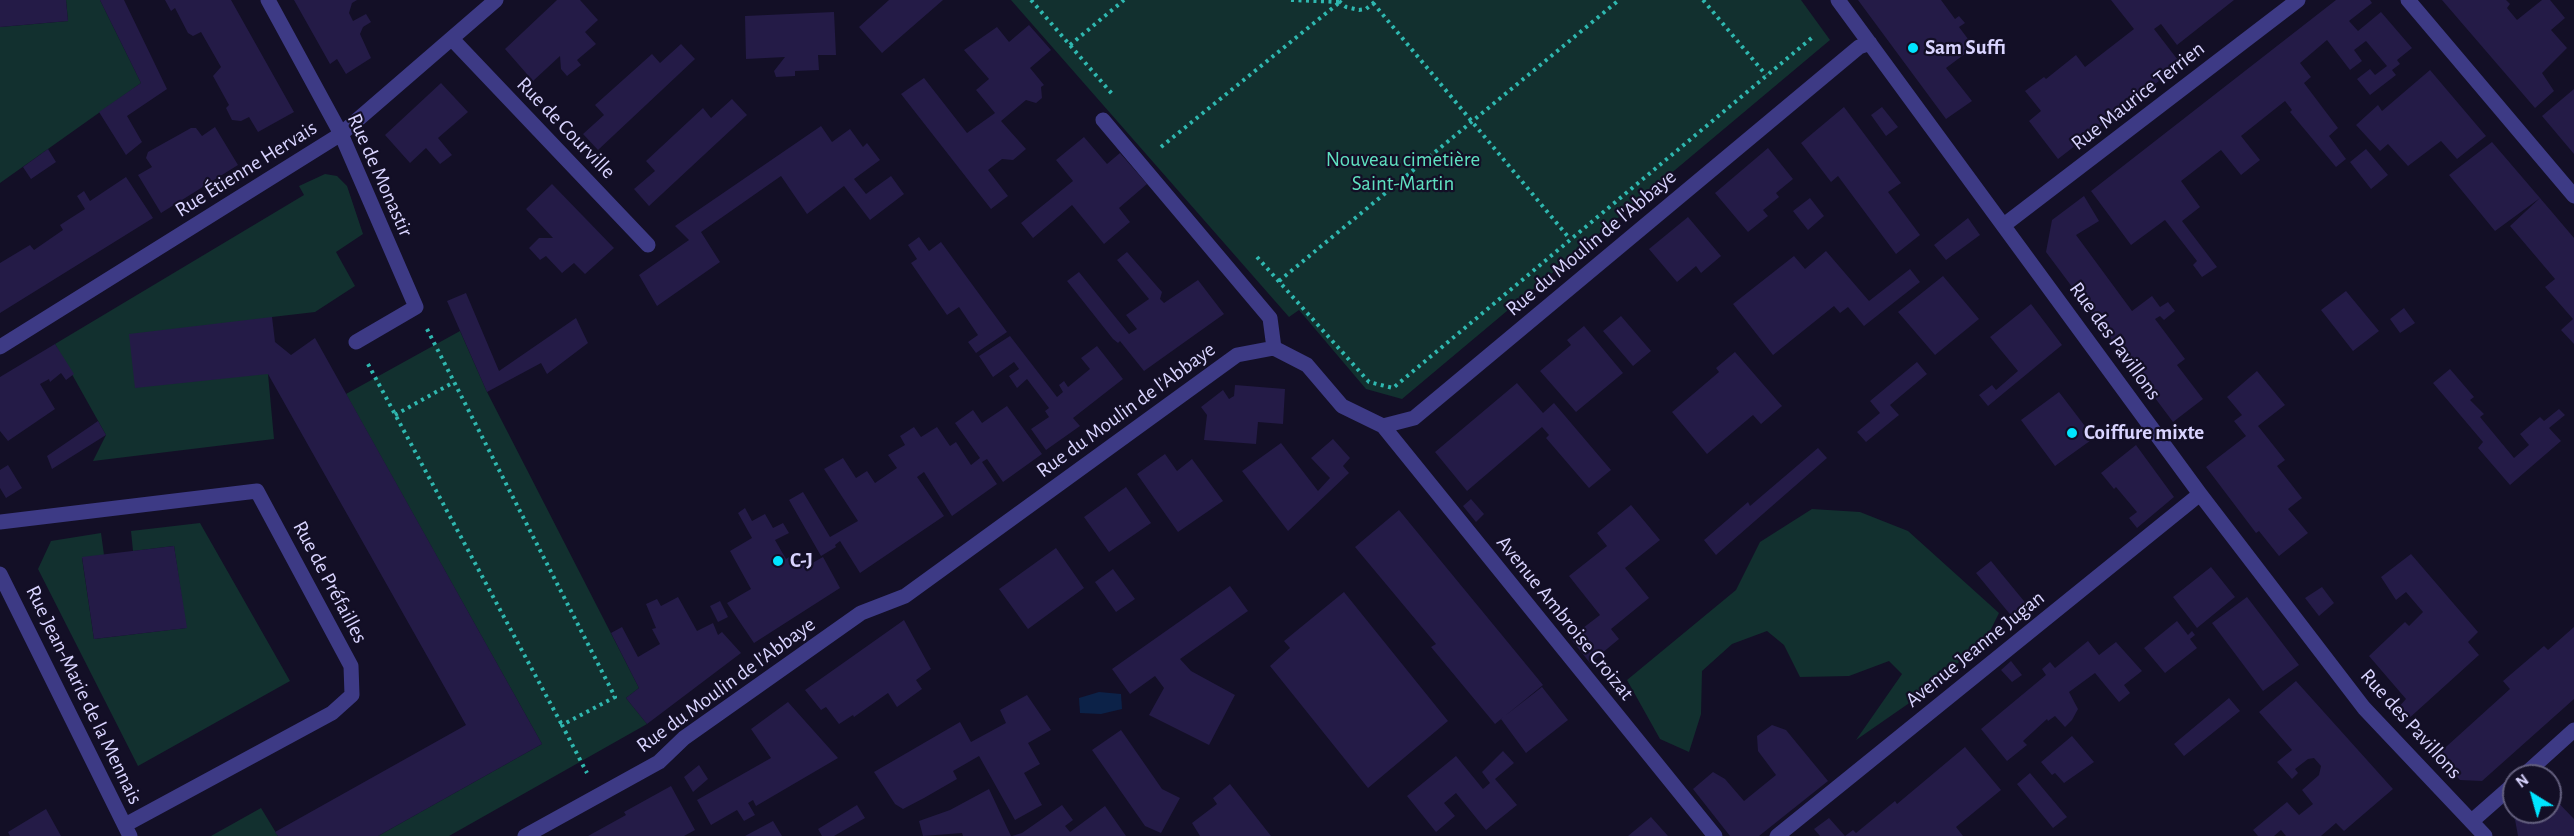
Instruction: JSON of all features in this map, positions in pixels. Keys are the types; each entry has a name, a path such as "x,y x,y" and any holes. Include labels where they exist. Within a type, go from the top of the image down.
{"street":[{"name":"Rue de Monastir","path":"268,0 341,134 416,307"},
{"name":"Rue Étienne Hervais","path":"0,347 341,134 453,40 496,0"},
{"name":"Rue des Pavillons","path":"1838,0 2200,494 2364,708 2485,836"},
{"name":"Rue Maurice Terrien","path":"2004,225 2298,0"},
{"path":"2408,0 2574,195"},
{"name":"Rue de Courville","path":"453,40 648,245"},
{"name":"Rue du Moulin de l'Abbaye","path":"1383,426 1414,418 1859,47 1870,43"},
{"path":"1103,120 1270,318 1274,348 1307,365 1342,406 1383,426"},
{"path":"356,342 416,307"},
{"name":"Rue du Moulin de l'Abbaye","path":"525,836 659,762 684,738 861,613 905,596 1238,355 1274,348"},
{"name":"Avenue Ambroise Croizat","path":"1383,426 1715,836"},
{"name":"Rue de Préfailles","path":"0,522 257,491 351,666 352,695 332,713 128,831"},
{"name":"Avenue Jeanne Jugan","path":"1777,836 2200,494"},
{"name":"Rue Jean-Marie de la Mennais","path":"0,574 128,831"},
{"path":"2536,764 2574,730"},
{"path":"2472,821 2502,795"}],"path":[{"path":"1070,45 1124,0"},
{"path":"1291,0 1339,1 1359,10 1375,2 1570,239"},
{"path":"1279,281 1473,123 1619,0"},
{"path":"1703,0 1766,75"},
{"path":"1159,148 1339,1"},
{"path":"1369,382 1393,388 1814,36"},
{"path":"416,307 615,697 562,724"},
{"path":"356,342 562,724 598,796"},
{"path":"395,414 454,382"}],"green space":[{"path":"66,0 100,0 141,83 0,183 0,27 68,21"},
{"name":"Nouveau cimetière Saint-Martin","path":"1011,0 1801,0 1830,40 1402,399 1366,389 1299,310 1289,317"},
{"path":"325,174 337,176 347,186 363,234 336,252 355,286 315,312 272,317 268,374 274,439 93,461 106,435 55,344 304,195 299,186"},
{"path":"460,331 487,392 639,688 626,698 647,724 449,836 378,836 542,744 346,394"},
{"path":"1812,509 1860,512 1908,531 1999,613 1986,639 1918,697 1856,740 1902,674 1889,661 1849,676 1800,677 1784,645 1767,631 1732,644 1702,671 1701,714 1689,752 1660,739 1627,680 1736,590 1760,542"},
{"path":"200,523 290,681 138,766 38,569 51,541 101,533 104,555 82,558 94,639 186,628 174,546 133,551 131,531"},
{"path":"261,808 278,836 211,836"}],"water":[{"path":"1099,692 1121,694 1122,709 1101,714 1080,713 1079,698"}],"building":[{"path":"0,0 66,0 68,21 0,27"},
{"path":"100,0 124,0 167,89 127,116 142,142 126,155 99,112 141,83"},
{"path":"165,0 231,0 294,112 258,132 249,117 241,121 232,120 226,108 229,105 213,76 221,67 201,32 193,36 188,33 175,8 171,11"},
{"path":"294,0 357,0 352,3 349,13 353,21 366,14 371,22 363,27 360,34 371,58 346,74 337,59 330,64"},
{"path":"557,0 580,0 598,20 585,32 596,44 577,60 581,65 567,76 561,69 560,56 533,81 505,49"},
{"path":"889,0 943,0 882,53 859,27"},
{"path":"1858,0 1941,0 1955,19 1959,16 1965,23 1959,27 1974,47 1946,68 1972,101 1946,119"},
{"path":"2111,0 2234,0 2177,45 2161,24 2154,29 2181,64 2058,159 2029,121 2041,111 2025,91 2044,77 2046,79 2076,55 2085,67 2134,29"},
{"path":"2336,0 2370,0 2372,3 2349,21 2358,31 2381,12 2412,48 2397,60 2400,64 2392,70 2396,75 2370,95 2357,79 2370,69 2375,75 2387,66 2366,41 2354,50 2362,61 2350,70 2327,40 2300,63 2311,77 2304,83 2338,128 2329,136 2346,159 2336,167 2290,112 2292,110 2285,101 2241,136 2260,160 2241,175 2221,150 2181,181 2200,207 2182,221 2217,267 2202,277 2193,265 2197,261 2165,220 2131,245 2091,191"},
{"path":"2442,0 2506,0 2510,4 2507,8 2517,20 2542,0 2550,0 2565,18 2551,30 2567,48 2542,73 2554,91 2535,108"},
{"path":"834,12 836,55 818,55 819,70 795,71 795,76 776,77 774,71 785,57 746,59 745,16"},
{"path":"1029,25 1051,50 1030,68 1044,85 1041,87 1042,98 1036,103 1026,100 1001,121 1026,149 1013,160 1002,159 988,170 1008,196 991,209 901,94 924,78 967,133 995,113 976,90 989,79 964,50 997,27 1009,42"},
{"path":"681,44 695,59 598,150 583,134 604,115 595,105 652,54 660,63"},
{"path":"2430,70 2486,136 2457,159 2441,141 2408,166 2388,144 2380,151 2356,125 2378,105 2382,111"},
{"path":"441,83 468,112 438,138 452,155 440,164 426,148 410,163 385,135"},
{"path":"2574,89 2574,154 2542,116"},
{"path":"732,99 747,115 649,206 634,189 655,171 646,161 703,108 711,118"},
{"path":"1844,107 1901,183 1888,192 1920,235 1896,254 1838,176 1831,182 1801,143"},
{"path":"1882,107 1898,127 1886,136 1871,115"},
{"path":"821,126 832,142 850,129 863,147 867,143 880,160 854,179 866,194 891,176 904,194 870,220 844,186 807,214 781,176 701,232 720,262 657,306 639,275 689,240 675,226"},
{"path":"215,127 238,165 161,213 138,175 152,167 146,158 148,152 191,128 196,128 202,136"},
{"path":"1084,137 1107,164 1120,153 1147,184 1119,208 1130,222 1104,244 1072,205 1033,238 1021,223 1073,181 1056,160"},
{"path":"2492,142 2540,198 2495,231 2449,175"},
{"path":"1768,148 1793,179 1776,193 1779,197 1763,210 1768,216 1748,232 1715,193"},
{"path":"48,149 56,162 31,179 23,167"},
{"path":"2366,149 2388,175 2371,189 2350,162"},
{"path":"126,177 153,218 0,313 0,263 30,245 34,250 63,230 60,225 85,209 77,196 84,191 90,201"},
{"path":"552,184 614,248 585,274 574,263 562,273 546,256 540,260 529,248 539,238 553,238 526,209"},
{"path":"2084,196 2099,221 2076,235 2132,311 2152,296 2160,307 2168,302 2175,311 2164,320 2160,316 2155,319 2185,359 2177,365 2203,399 2173,422 2046,252 2052,220"},
{"path":"1810,198 1824,216 1808,230 1793,211"},
{"path":"2540,198 2574,238 2574,344 2561,330 2573,319 2545,287 2555,279 2510,226"},
{"path":"1688,217 1721,256 1701,273 1696,266 1677,282 1649,249"},
{"path":"1968,218 1980,235 1946,260 1934,245"},
{"path":"919,237 929,251 941,242 1007,332 976,353 968,342 978,335 959,307 947,315 911,263 917,259 908,245"},
{"path":"1826,251 1869,301 1910,269 1920,282 1864,326 1848,307 1840,313 1834,306 1773,355 1733,304 1794,256 1805,269"},
{"path":"1127,252 1162,292 1160,299 1164,303 1198,280 1224,314 1144,371 1120,341 1118,343 1113,339 1067,281 1079,272 1129,334 1137,329 1126,315 1149,299 1117,260"},
{"path":"1943,276 1979,319 1935,355 1898,312"},
{"path":"2346,291 2379,331 2353,351 2321,310"},
{"path":"466,293 499,371 576,318 588,343 547,374 541,363 487,392 447,301"},
{"path":"2031,304 2062,345 1988,406 1979,395 1992,385 1996,390 2018,371 1990,337"},
{"path":"2404,308 2415,323 2400,333 2390,319"},
{"path":"1621,316 1651,351 1633,366 1603,331"},
{"path":"272,317 275,342 291,355 315,338 542,744 378,836 278,836 275,832 466,725 268,374 135,388 129,334"},
{"path":"1584,326 1623,373 1576,412 1540,371 1571,345 1567,340"},
{"path":"1010,336 1057,397 1063,392 1059,385 1064,381 1068,387 1090,369 1081,358 1097,346 1123,379 1073,418 1080,426 1046,450 1031,429 1049,417 1045,411 1049,408 1027,379 1017,388 1009,376 1019,369 1014,362 993,377 979,356"},
{"path":"55,344 74,374 66,380 61,373 50,382 49,379 40,384 55,409 8,441 0,431 0,377"},
{"path":"1735,352 1782,406 1761,424 1753,415 1707,454 1672,412 1719,372 1716,368"},
{"path":"1917,362 1927,374 1890,405 1899,415 1866,442 1857,432 1880,413 1870,401"},
{"path":"2450,369 2474,397 2470,400 2484,414 2480,417 2514,458 2529,445 2520,434 2540,417 2544,421 2559,409 2565,415 2549,428 2561,441 2510,485 2478,448 2483,442 2433,383"},
{"path":"2257,371 2285,405 2258,426 2285,460 2277,466 2302,498 2288,509 2308,533 2279,556 2259,531 2256,533 2206,467 2246,436 2234,421 2242,415 2227,397"},
{"path":"1517,383 1543,413 1554,403 1611,470 1589,488 1546,438 1549,435 1542,427 1467,491 1435,452"},
{"path":"1235,385 1285,389 1283,424 1258,422 1256,444 1204,440 1207,415 1201,407 1223,390 1229,399 1234,396"},
{"path":"2059,392 2094,438 2055,466 2021,420"},
{"path":"1007,406 1042,454 1003,482 987,459 982,462 997,484 952,516 924,472 917,477 944,516 860,573 840,541 835,545 836,547 821,556 789,500 803,492 830,537 858,521 824,469 843,458 856,478 867,471 875,483 897,468 888,455 905,445 900,436 914,427 921,437 937,427 950,446 956,442 971,465 980,458 955,423 973,410 982,423"},
{"path":"98,421 106,435 52,469 47,456"},
{"path":"1333,439 1350,458 1343,466 1349,473 1288,531 1242,471 1281,443 1318,491 1330,478 1311,458"},
{"path":"2136,445 2174,497 2137,528 2129,518 2137,512 2101,473"},
{"path":"1818,448 1827,458 1716,555 1704,540 1748,502 1750,506"},
{"path":"1165,454 1177,471 1192,459 1223,501 1178,532 1137,474"},
{"path":"8,465 22,488 6,498 0,488 0,470"},
{"path":"1126,487 1151,523 1109,552 1084,517"},
{"path":"1471,499 1484,514 1476,522 1463,506"},
{"path":"1631,505 1660,540 1625,568 1649,598 1611,629 1619,639 1590,663 1570,638 1600,615 1569,576 1607,546 1597,533"},
{"path":"745,508 752,521 765,514 773,528 783,523 789,533 775,540 786,559 789,557 792,563 803,558 807,566 823,557 840,588 754,643 727,603 751,589 730,551 752,538 738,513"},
{"path":"1399,510 1543,685 1495,724 1431,647 1436,644 1355,547"},
{"path":"174,546 187,628 94,639 82,557"},
{"path":"1056,548 1084,588 1028,629 999,589"},
{"path":"2411,554 2478,632 2468,642 2479,655 2406,721 2396,710 2406,699 2369,656 2405,622 2409,626 2423,612 2406,592 2396,600 2381,577"},
{"path":"1991,561 2033,612 2018,624 1976,573"},
{"path":"2211,567 2235,597 2197,628 2173,597"},
{"path":"1113,569 1135,599 1116,612 1095,582"},
{"path":"1230,586 1248,611 1180,659 1191,671 1235,695 1209,745 1149,715 1164,688 1155,676 1130,694 1112,669"},
{"path":"2322,587 2334,603 2319,616 2305,598"},
{"path":"1344,592 1448,721 1368,788 1270,666 1290,648 1284,641"},
{"path":"678,597 697,631 713,623 718,635 722,632 741,653 647,724 626,698 639,688 611,633 622,627 638,657 660,644 652,629 656,628 646,604 657,599 661,606"},
{"path":"2247,597 2299,665 2263,691 2212,623"},
{"path":"720,601 728,617 718,622 710,606"},
{"path":"904,620 931,669 916,680 922,689 897,707 888,693 854,717 853,715 839,724 826,707 821,710 805,690"},
{"path":"2177,621 2188,635 2192,631 2195,635 2190,639 2197,648 2165,673 2144,648"},
{"path":"2574,627 2574,699 2482,781 2460,780 2437,755 2510,689 2503,681 2544,646 2548,650"},
{"path":"2088,641 2099,655 2116,642 2142,671 2124,685 2130,693 2119,702 2095,673 2069,692 2078,709 2065,727 2055,716 2048,721 2047,719 2023,741 2027,745 2007,761 1981,729 2046,675 2042,669 2050,662 2055,668"},
{"path":"2011,661 2022,675 2012,682 2001,670"},
{"path":"2296,681 2393,789 2344,831 2336,823 2321,836 2286,836 2281,830 2274,836 2258,836 2253,830 2287,802 2299,815 2313,804 2302,790 2319,775 2321,766 2314,758 2308,759 2295,769 2298,773 2292,779 2277,762 2292,750 2259,712"},
{"path":"1542,687 1568,720 1526,753 1501,719"},
{"path":"1027,695 1051,730 1028,743 1040,764 1024,773 1042,805 1015,820 979,756 953,771 957,779 903,809 895,804 874,772 960,722 971,742 1006,723 1000,710"},
{"path":"2229,698 2240,711 2184,756 2174,744"},
{"path":"788,702 838,758 756,806 753,800 748,803 755,815 744,821 737,810 711,825 697,800 771,758 751,729"},
{"path":"1772,725 1786,730 1828,781 1759,836 1730,836 1693,789 1713,772 1725,779 1744,801 1776,775 1758,751 1757,736"},
{"path":"1121,730 1162,789 1180,798 1161,833 1145,826 1092,750"},
{"path":"2072,736 2094,762 2064,783 2055,773 2052,775 2041,762"},
{"path":"1965,747 2001,790 1956,827 1963,836 1845,836 1853,830 1856,833 1895,801 1897,804"},
{"path":"1503,751 1514,763 1495,779 1517,805 1486,830 1456,793 1444,803 1455,816 1436,832 1407,796 1456,756 1483,789 1490,783 1482,772"},
{"path":"699,765 708,779 693,792 684,777"},
{"path":"2030,773 2067,817 2053,828 2017,784"},
{"path":"1230,784 1271,836 1200,836 1192,823 1217,804 1213,798"},
{"path":"671,786 695,830 684,836 588,836 626,815 624,812"},
{"path":"989,789 1011,836 963,836 962,833 923,836 919,821 950,810"},
{"path":"857,805 865,818 834,836 822,836 818,829"},
{"path":"1062,805 1073,820 1065,826 1070,832 1105,806 1126,836 1012,836 1022,833"},
{"path":"2562,806 2574,819 2574,836 2518,836 2516,824 2562,824"},
{"path":"46,809 61,836 10,836 8,832"},
{"path":"1651,817 1668,836 1628,836"},
{"path":"1829,818 1845,836 1820,836 1814,829"},
{"path":"773,821 782,836 745,836"}],"place":[{"name":"Sam Suffi","path":"1913,48"},
{"name":"Coiffure mixte","path":"2072,433"},
{"name":"C-J","path":"778,561"}]}
